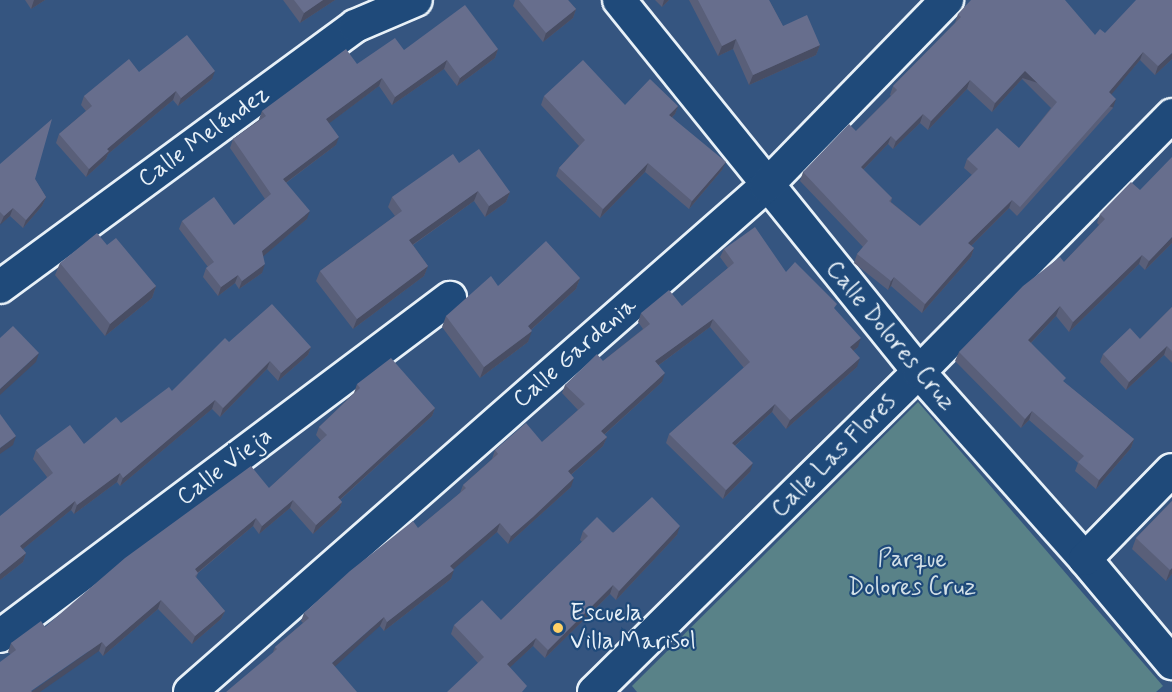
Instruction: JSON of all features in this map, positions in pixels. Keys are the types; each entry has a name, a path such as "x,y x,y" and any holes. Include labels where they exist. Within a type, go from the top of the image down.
{"street":[{"name":"Calle Meléndez","path":"0,287 355,26 416,0"},
{"name":"Calle Dolores Cruz","path":"619,0 766,186 919,372 1085,559 1172,663"},
{"name":"Calle Gardenia","path":"190,692 766,186 946,0"},
{"name":"Calle Las Flores","path":"594,692 919,372 1172,115"},
{"name":"Calle Vieja","path":"0,636 450,298"},
{"path":"1085,559 1172,470"}],"green space":[{"name":"Parque Dolores Cruz","path":"918,402 1163,686 1156,692 637,692 632,686"}],"building":[{"path":"294,0 323,0 304,13"},
{"path":"519,0 568,0 576,9 546,33"},
{"path":"698,0 769,0 783,26 807,15 820,45 753,75 736,39 722,46"},
{"path":"971,0 1065,0 1095,35 1100,29 1105,33 1136,0 1172,0 1172,53 1158,66 1143,52 1109,92 1116,99 1020,207 1012,200 968,243 974,248 925,304 894,277 891,281 857,254 868,241 803,172 849,124 856,131 897,90 893,86 961,17 958,14","holes":["1025,71 1057,102 1019,148 997,128 967,159 978,169 920,226 889,201 892,198 861,167 891,136 896,141 923,114 931,121 970,80 995,103"]},
{"path":"465,5 498,49 460,78 447,60 395,97 382,78 326,119 339,137 283,179 310,211 262,251 265,264 242,281 238,275 221,287 206,268 214,262 182,221 214,197 234,225 271,194 233,139 266,116 262,111 346,49 357,64 395,38 404,50"},
{"path":"187,35 215,71 181,98 176,91 107,149 109,151 89,169 59,134 92,106 84,96 129,59 139,72"},
{"path":"583,60 625,105 650,79 678,106 669,115 726,162 692,201 648,163 603,209 559,168 585,140 544,96"},
{"path":"52,119 35,179 46,197 26,220 13,208 4,216 0,212 0,164"},
{"path":"479,149 510,192 489,206 478,191 409,240 428,266 357,319 320,271 402,211 392,197 453,154 459,163"},
{"path":"1172,157 1172,237 1149,261 1142,255 1073,322 1060,306 1028,340 1066,378 1063,381 1134,439 1099,480 1078,462 1084,456 1032,411 1025,419 959,352 1023,286 1060,257 1064,262 1105,219 1100,214 1131,182 1140,190"},
{"path":"755,227 786,272 795,262 837,304 834,308 861,338 850,347 860,358 790,420 775,404 732,443 753,463 726,490 669,434 750,362 713,319 655,361 665,373 601,431 607,437 568,471 574,478 533,517 511,536 500,523 450,566 454,570 387,622 384,617 332,663 357,692 226,692 277,649 275,647 309,618 304,613 350,571 413,521 418,528 466,488 463,485 498,454 495,450 526,423 542,442 585,404 565,385 597,354 603,361 650,324 641,313 669,290 682,306 734,263 724,249"},
{"path":"97,233 107,245 116,238 156,286 110,324 60,263"},
{"path":"546,241 580,278 528,326 532,331 484,367 446,316 491,276 498,286"},
{"path":"272,304 311,347 281,373 270,361 223,408 215,400 123,478 120,473 77,505 75,501 20,546 26,553 0,574 0,516 53,473 36,450 70,425 84,444 116,417 121,423 169,387 172,391 225,338 229,342"},
{"path":"1172,307 1172,351 1167,346 1129,382 1103,354 1130,328 1140,339"},
{"path":"13,326 39,353 0,389 0,338"},
{"path":"391,358 435,408 338,497 342,502 316,525 293,500 262,526 256,518 195,569 198,573 195,576 225,611 195,636 161,600 106,647 102,642 32,692 0,692 0,662 16,650 11,643 41,621 45,627 125,558 251,466 269,488 327,435 319,427 360,388 357,384"},
{"path":"0,414 16,436 0,448"},
{"path":"652,497 680,526 619,591 613,585 548,650 536,638 507,664 527,686 522,692 447,692 484,657 454,625 482,600 501,620 588,536 583,531 597,517 613,533"},
{"path":"1172,501 1172,568 1170,570 1136,538"}],"place":[{"name":"Escuela Villa Marisol","path":"558,628"}]}
